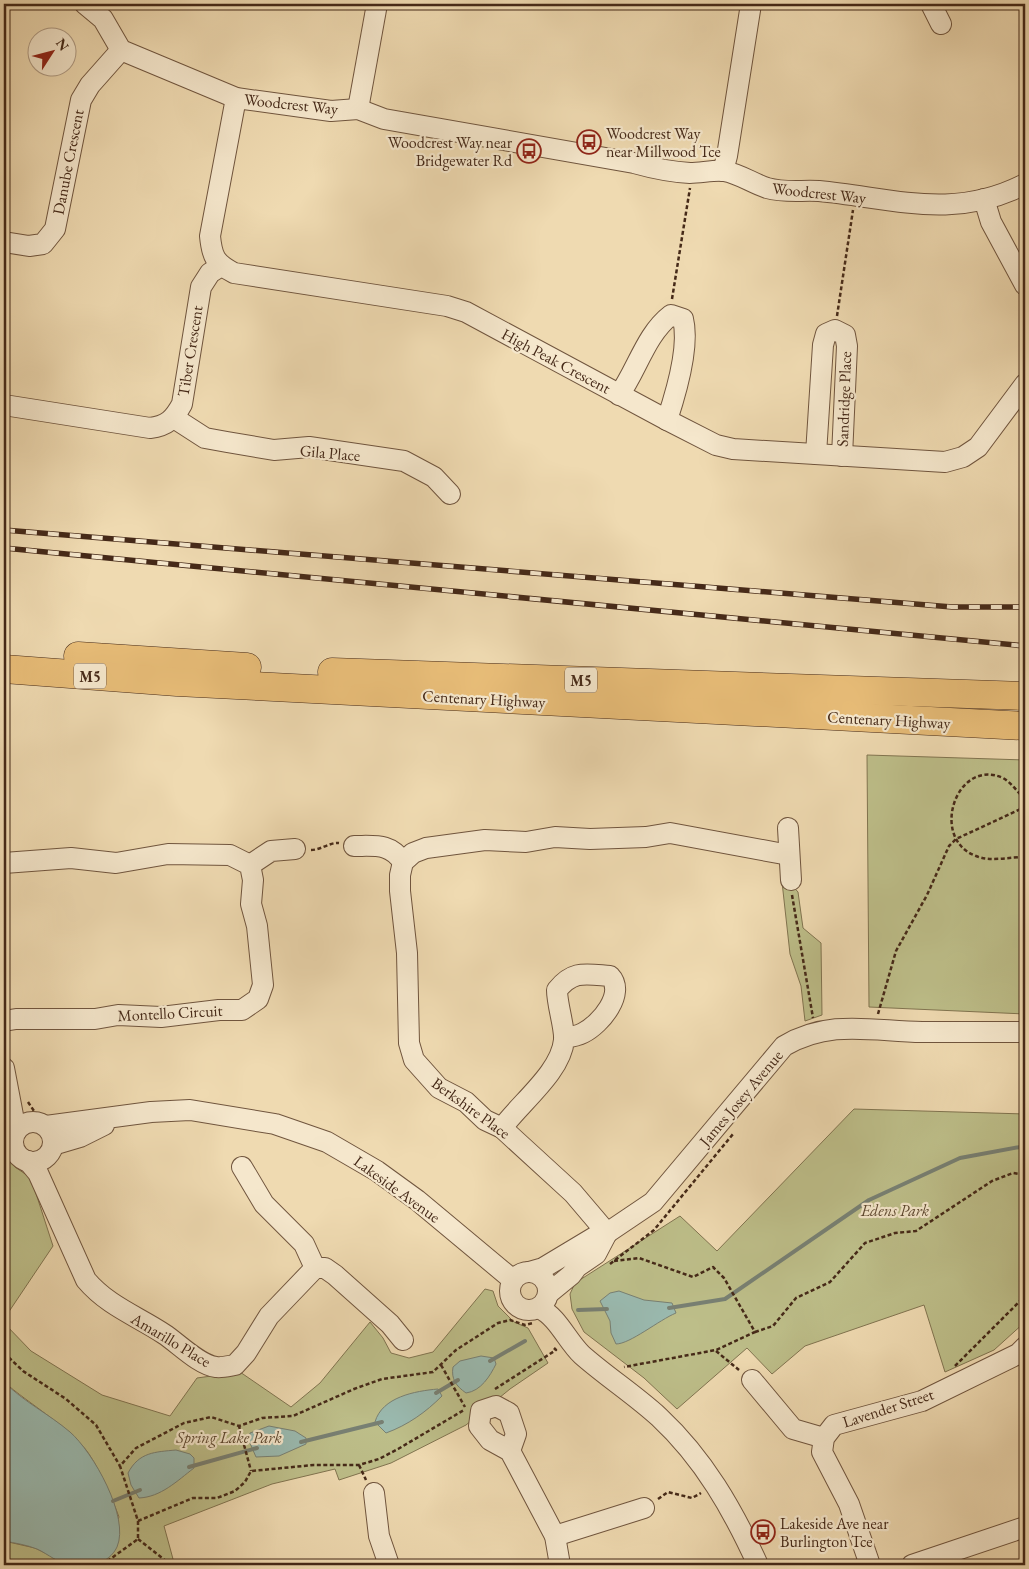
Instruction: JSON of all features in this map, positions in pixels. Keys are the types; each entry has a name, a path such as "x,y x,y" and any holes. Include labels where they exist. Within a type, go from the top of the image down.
{"highway":[{"name":"Centenary Highway","path":"4,652 302,671 1025,696"},
{"name":"Centenary Highway","path":"4,669 177,682 1025,726"},
{"path":"4,685 159,687 177,682"}],"street":[{"path":"84,4 103,19 121,50"},
{"path":"358,108 377,4"},
{"path":"723,171 751,4"},
{"path":"931,4 941,24"},
{"name":"Woodcrest Way","path":"121,50 236,98 331,111 358,108 384,119 634,162 665,171 691,173 723,171 743,176 766,188 788,192 818,191 909,204 948,205 984,199 1025,184"},
{"name":"Danube Crescent","path":"4,242 29,246 42,244 54,229 81,100 90,85 121,50"},
{"path":"221,266 212,253 210,236 236,98"},
{"path":"984,199 991,222 1025,285"},
{"name":"High Peak Crescent","path":"221,266 234,273 446,306 466,312 667,420 716,445 733,449 945,462 963,457 978,446 1024,389"},
{"name":"Tiber Crescent","path":"4,405 150,428 163,426 174,418 182,404 200,286 210,274 221,266"},
{"path":"619,395 659,324 671,315 682,320 686,333 673,401 667,420"},
{"name":"Sandridge Place","path":"816,454 823,345 826,334 835,330 845,335 847,346 842,456"},
{"name":"Gila Place","path":"174,418 205,438 274,450 309,447 404,461 434,477 450,494"},
{"path":"788,828 791,880"},
{"path":"354,846 389,848 396,852 403,862 413,853 426,848 485,840 526,842 555,837 590,839 646,837 670,833 789,855"},
{"path":"4,863 71,858 116,863 168,854 230,854 250,865 271,851 295,849"},
{"name":"Berkshire Place","path":"403,862 400,875 400,892 407,953 409,1043 414,1060 439,1088 466,1102 485,1120 502,1128 573,1193 607,1233"},
{"name":"Montello Circuit","path":"4,1021 16,1018 95,1019 118,1015 161,1017 219,1010 242,1010 258,999 263,985 257,926 251,904 252,880 250,865"},
{"name":"James Josey Avenue","path":"521,1276 551,1263 598,1235 607,1233 653,1202 784,1046 815,1032 837,1028 1025,1032"},
{"path":"502,1128 552,1069 561,1055 564,1038"},
{"path":"4,1067 15,1089 44,1132 40,1160 18,1160"},
{"path":"4,1067 11,1138"},
{"name":"Lakeside Avenue","path":"44,1132 152,1112 190,1110 274,1124 327,1142 377,1171 521,1276"},
{"path":"11,1138 27,1123 44,1132"},
{"name":"Amarillo Place","path":"44,1132 62,1226"},
{"name":"Amarillo Place","path":"11,1138 18,1160 38,1172 86,1280 98,1294 115,1307 164,1334 195,1357 215,1367 235,1365 246,1353 269,1316 315,1268"},
{"path":"242,1167 264,1204 304,1244 315,1268 326,1268 335,1275 390,1324 403,1340"},
{"name":"James Josey Avenue","path":"542,1308 576,1267 596,1254 607,1233"},
{"path":"542,1308 545,1279 541,1275 521,1276 510,1293 515,1305 526,1311 542,1308 548,1312 571,1345 658,1416 705,1467 737,1520 758,1565"},
{"name":"Lavender Street","path":"870,1565 849,1504 822,1452 824,1438 834,1425 922,1401 1018,1354 1025,1348"},
{"path":"752,1380 793,1429 824,1438"},
{"path":"510,1451 555,1536 560,1565"},
{"path":"374,1493 379,1536 389,1565"},
{"path":"555,1536 644,1508"},
{"path":"912,1565 1025,1527"}],"path":[{"path":"671,315 672,294 691,173"},
{"path":"835,330 855,196"},
{"path":"1025,799 1003,778 990,776 968,782 959,791 953,801 951,817 956,838 974,856 983,858 1025,857"},
{"path":"874,1030 896,951 927,895 949,846 956,838 1025,807"},
{"path":"295,849 320,850 335,843 354,846"},
{"path":"791,880 796,924 808,978 815,1032"},
{"path":"15,1089 20,1090 44,1132"},
{"path":"608,1266 654,1230 740,1127"},
{"path":"623,1368 716,1350 772,1326 796,1298 830,1282 865,1244 895,1234 916,1231 992,1180 1013,1173 1025,1175"},
{"path":"613,1262 640,1258 693,1277 713,1267 724,1278 755,1332"},
{"path":"953,1385 955,1366 1025,1296"},
{"path":"120,1466 136,1448 184,1423 211,1417 239,1426 262,1418 293,1416 354,1389 382,1379 433,1372 456,1350 498,1323 510,1320 525,1325 542,1308"},
{"path":"489,1394 556,1350 551,1343"},
{"path":"716,1350 752,1380"},
{"path":"4,1353 23,1371 66,1399 96,1425 120,1466 138,1521 138,1540"},
{"path":"616,1363 630,1373"},
{"path":"441,1365 466,1408"},
{"path":"251,1471 314,1465 359,1465 378,1459 426,1434 471,1406"},
{"path":"138,1521 193,1498 217,1498 234,1491 245,1482 251,1471 239,1426"},
{"path":"644,1508 668,1492 692,1498 716,1485"},
{"path":"102,1565 138,1540"},
{"path":"138,1540 171,1565"},
{"path":"4,1541 7,1551 4,1556"}],"green space":[{"path":"867,755 1025,760 1025,1014 869,1007"},
{"path":"781,873 798,892 803,928 821,943 822,1015 805,1021 801,986 790,954"},
{"name":"Edens Park","path":"854,1109 1025,1114 1025,1322 994,1350 945,1372 924,1305 805,1346 772,1374 747,1348 677,1409 644,1378 584,1332 572,1309 570,1294 575,1283 680,1216 717,1251"},
{"path":"4,1130 15,1167 31,1178 53,1246 4,1319"},
{"name":"Spring Lake Park","path":"485,1289 493,1291 498,1306 514,1322 528,1328 548,1363 510,1389 466,1425 391,1463 339,1480 335,1469 272,1484 164,1526 173,1559 177,1565 95,1565 98,1564 119,1517 102,1477 89,1454 72,1435 4,1382 4,1323 31,1351 102,1395 170,1416 197,1378 240,1372 291,1407 320,1383 370,1322 383,1338 391,1353 409,1358 433,1352"},
{"path":"4,1541 35,1548 70,1565 4,1565"}],"water":[{"path":"619,1291 644,1300 672,1303 676,1313 637,1336 616,1344 611,1333 610,1321 600,1301 610,1293"},
{"path":"481,1356 494,1358 496,1364 481,1386 466,1393 455,1382 453,1367 460,1361"},
{"path":"4,1382 70,1432 89,1454 98,1469 114,1503 120,1534 117,1547 103,1561 84,1566 67,1564 37,1549 4,1541"},
{"path":"438,1389 442,1396 423,1413 402,1426 386,1433 375,1422 379,1413 392,1401 419,1391"},
{"path":"269,1426 295,1431 306,1438 306,1444 279,1456 256,1457 249,1441 250,1433"},
{"path":"176,1450 190,1454 194,1458 194,1468 162,1491 139,1498 131,1485 128,1473 132,1466 148,1454"}],"waterway":[{"path":"669,1308 725,1299 869,1200 960,1158 1025,1146"},
{"path":"578,1310 607,1309"},
{"path":"490,1361 525,1341"},
{"path":"436,1393 458,1380"},
{"path":"301,1442 382,1422"},
{"path":"189,1467 257,1448"},
{"path":"113,1501 140,1490"}],"railway":[{"path":"4,530 952,607 1025,607"},
{"path":"4,548 1025,646"}],"place":[{"name":"Woodcrest Way near Millwood Tce","path":"589,142"},
{"name":"Woodcrest Way near Bridgewater Rd","path":"529,151"},
{"name":"Lakeside Ave near Burlington Tce","path":"763,1532"}]}
